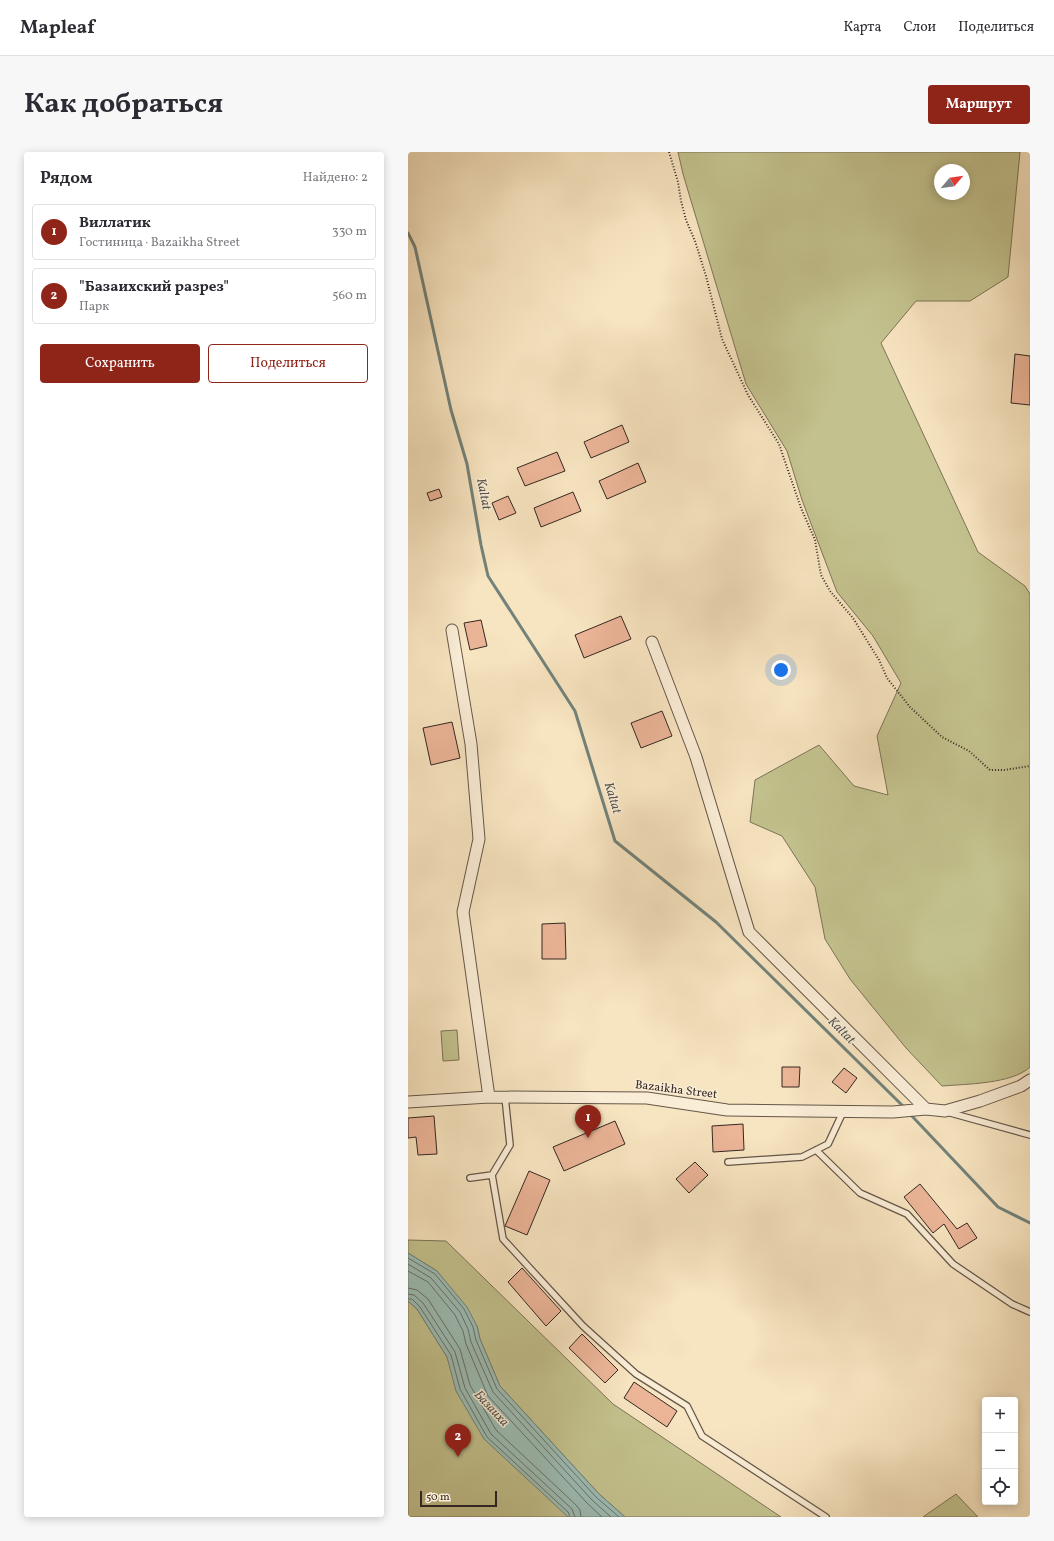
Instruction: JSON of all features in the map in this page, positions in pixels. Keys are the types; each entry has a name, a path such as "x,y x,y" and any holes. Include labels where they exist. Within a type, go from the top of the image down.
{"street":[{"path":"452,630 471,744 479,839 464,912 489,1097"},
{"path":"652,642 696,756 749,932 923,1110"},
{"path":"945,1111 980,1101 1021,1086 1030,1080"},
{"name":"Bazaikha Street","path":"408,1102 489,1097 647,1098 726,1110 893,1112 923,1110 945,1111"}],"lane":[{"path":"505,1097 510,1145 492,1175 504,1239 583,1326 636,1374 687,1406 702,1436 826,1517"},
{"path":"728,1162 802,1157 828,1144 843,1111"},
{"path":"945,1111 1030,1135"},
{"path":"816,1150 860,1193 907,1214 953,1264 1012,1304 1030,1312"},
{"path":"470,1178 492,1175"}],"path":[{"path":"669,152 678,182 686,220 701,260 722,339 748,395 779,444 801,508 815,540 821,575 830,591 853,618 879,660 887,678 920,718 933,727 942,738 969,751 990,770 1030,766"}],"shaded area":[{"path":"678,152 1020,152 1008,277 970,301 916,301 881,343 978,552 1025,586 1030,594 1030,1067 1022,1073 1012,1077 976,1084 942,1086 906,1048 850,979 825,939 815,887 782,836 750,822 755,780 819,745 854,786 888,795 877,736 901,683 873,636 837,592 802,500 787,451 746,384 683,174"},
{"path":"457,1030 459,1060 443,1061 441,1031"},
{"path":"408,1240 446,1241 613,1404 781,1517 625,1517 599,1494 500,1386 480,1339 477,1326 437,1271 408,1253"},
{"path":"408,1301 417,1309 447,1357 459,1395 571,1517 408,1517"},
{"path":"956,1494 978,1517 923,1517"}],"water":[{"name":"Базаиха","path":"408,1253 437,1271 467,1307 477,1326 480,1339 500,1386 599,1494 625,1517 568,1517 484,1439 456,1391 447,1357 417,1309 408,1301"}],"building":[{"path":"1015,354 1030,356 1030,405 1011,403"},
{"path":"622,425 629,442 591,458 584,442"},
{"path":"557,452 565,471 525,486 517,468"},
{"path":"638,463 646,482 607,499 599,481"},
{"path":"439,489 442,497 430,501 427,493"},
{"path":"573,492 581,511 541,527 534,508"},
{"path":"508,496 516,513 499,520 492,503"},
{"path":"621,616 631,639 584,658 575,635"},
{"path":"481,620 487,646 470,650 464,623"},
{"path":"662,711 672,736 641,748 631,723"},
{"path":"452,722 460,758 431,765 423,728"},
{"path":"565,923 566,959 542,959 542,924"},
{"path":"782,1067 800,1067 799,1087 782,1087"},
{"path":"844,1068 857,1078 846,1093 832,1082"},
{"path":"434,1116 437,1154 418,1155 416,1137 408,1138 408,1118"},
{"path":"615,1121 625,1144 564,1171 553,1147"},
{"path":"743,1124 744,1150 713,1152 712,1126"},
{"path":"695,1162 708,1175 689,1193 676,1179"},
{"path":"529,1171 550,1180 527,1235 505,1226"},
{"path":"920,1184 957,1229 967,1223 977,1238 959,1249 944,1224 933,1233 904,1197"},
{"path":"522,1268 561,1311 546,1326 508,1282"},
{"path":"582,1334 618,1370 605,1383 569,1348"},
{"path":"634,1382 677,1411 667,1427 624,1398"}],"waterway":[{"name":"Kaltat","path":"408,233 415,247 451,410 467,464 488,576 575,711 615,841 716,922 905,1108"},
{"name":"Kaltat","path":"910,1114 998,1207 1030,1223"}],"place":[{"name":"Виллатик","path":"588,1138"},
{"name":"\"Базаихский разрез\"","path":"458,1457"}]}
